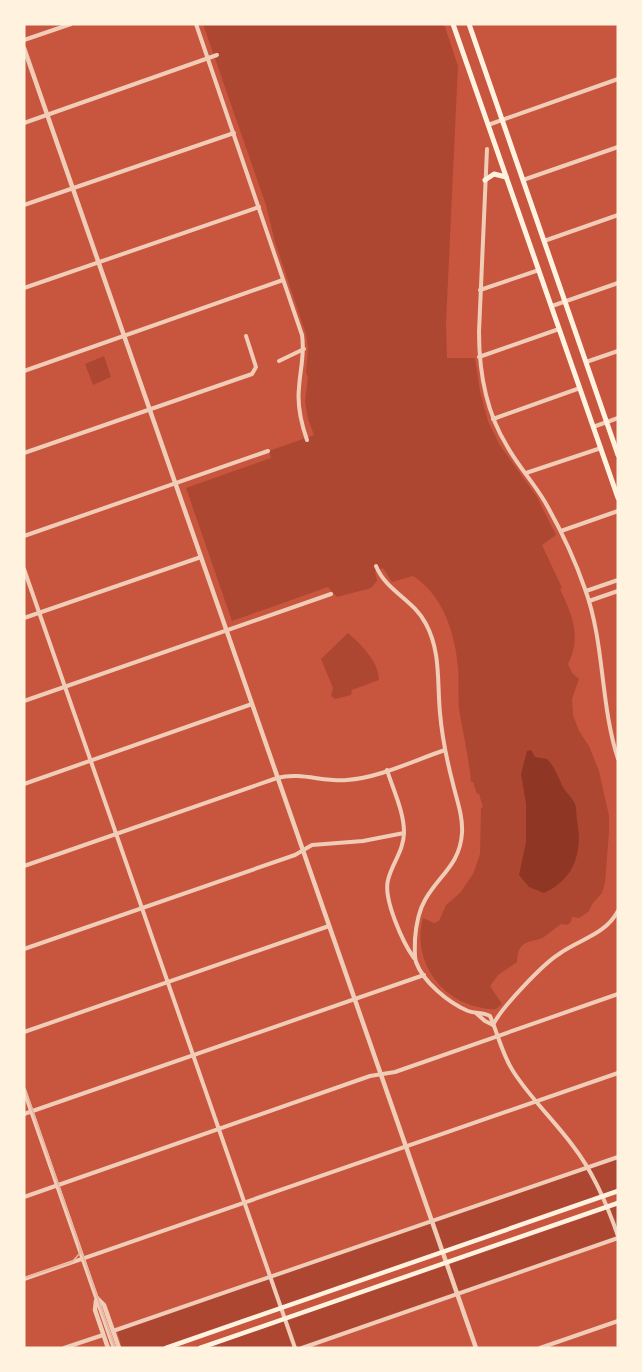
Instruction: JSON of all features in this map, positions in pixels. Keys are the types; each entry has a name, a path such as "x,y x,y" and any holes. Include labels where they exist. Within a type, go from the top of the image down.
{"main road":[{"path":"453,24 618,498"},
{"path":"470,24 501,120 618,455"},
{"path":"485,180 494,174 506,177"},
{"path":"166,1348 618,1191"},
{"path":"200,1348 618,1203"}],"street":[{"path":"24,40 71,24"},
{"path":"196,24 300,330 304,349 298,397 307,440"},
{"path":"24,48 476,1348"},
{"path":"24,123 217,55"},
{"path":"488,124 618,79"},
{"path":"24,206 234,133"},
{"path":"522,181 618,147"},
{"path":"487,149 479,357 484,388 493,418 507,447 545,501 561,531 586,591 599,644 608,722 618,759"},
{"path":"24,288 259,207"},
{"path":"544,241 618,215"},
{"path":"480,290 539,270"},
{"path":"24,371 284,280"},
{"path":"552,306 618,283"},
{"path":"479,357 559,329"},
{"path":"24,453 250,375 255,370 256,364 246,336"},
{"path":"279,361 304,349"},
{"path":"586,362 618,351"},
{"path":"493,418 580,388"},
{"path":"593,427 618,418"},
{"path":"526,473 601,448"},
{"path":"24,536 268,451"},
{"path":"561,531 618,511"},
{"path":"24,618 201,557"},
{"path":"376,566 386,583 421,615 434,640 437,655 438,699 445,750 461,816 462,838 452,866 429,894 420,911 416,928 415,960"},
{"path":"24,569 295,1348"},
{"path":"586,591 618,580"},
{"path":"589,601 618,591"},
{"path":"24,701 332,594"},
{"path":"24,784 252,704"},
{"path":"24,866 277,778 297,775 325,780 349,780 445,750"},
{"path":"387,770 404,832 401,852 388,880 387,892 403,939 424,975 451,1001 493,1025"},
{"path":"24,949 312,845 363,841 404,832"},
{"path":"493,1025 499,1014 549,961 600,932 612,921 618,911"},
{"path":"24,1032 329,926"},
{"path":"24,1114 424,975"},
{"path":"24,1197 618,994"},
{"path":"302,1348 618,1237 588,1167 512,1069 488,1015 476,1014"},
{"path":"24,1280 618,1073"},
{"path":"24,1090 114,1348"},
{"path":"113,1331 618,1157"},
{"path":"96,1296 104,1305 119,1348"},
{"path":"96,1296 95,1311 108,1348"},
{"path":"540,1348 618,1321"},
{"path":"64,1348 103,1335"}],"shaded area":[{"path":"203,24 444,24 458,66 446,323 447,358 475,358 488,421 499,444 537,497 556,535 542,545 562,588 560,589 574,626 574,644 568,664 572,673 579,679 572,699 573,715 599,771 609,816 605,883 602,893 588,912 579,918 572,917 571,922 567,925 561,924 544,937 523,945 517,962 498,975 490,986 502,1004 496,1009 478,1007 451,995 431,974 421,948 423,918 434,923 439,921 446,905 460,893 473,874 480,854 481,808 483,807 479,794 471,782 459,709 454,642 440,604 432,593 413,576 392,582 383,568 375,571 377,581 371,588 337,597 328,587 232,621 186,488 271,458 269,451 314,435 305,401 308,377 306,373 308,348 306,334 275,242 266,205"},
{"path":"104,356 111,377 93,385 85,364"},
{"path":"348,633 373,660 379,680 352,690 351,695 335,699 331,696 333,688 321,659"},
{"path":"531,750 535,757 547,759 550,762 564,789 573,800 579,831 577,853 570,872 555,887 544,893 529,887 519,875 526,842 526,804 521,774 527,751"},
{"path":"618,1156 618,1191 166,1348 122,1348 117,1330"},
{"path":"618,1203 618,1238 302,1348 200,1348"}],"tram line":[{"path":"24,1086 115,1348"},
{"path":"24,1278 72,1262 80,1253 79,1244"}]}
